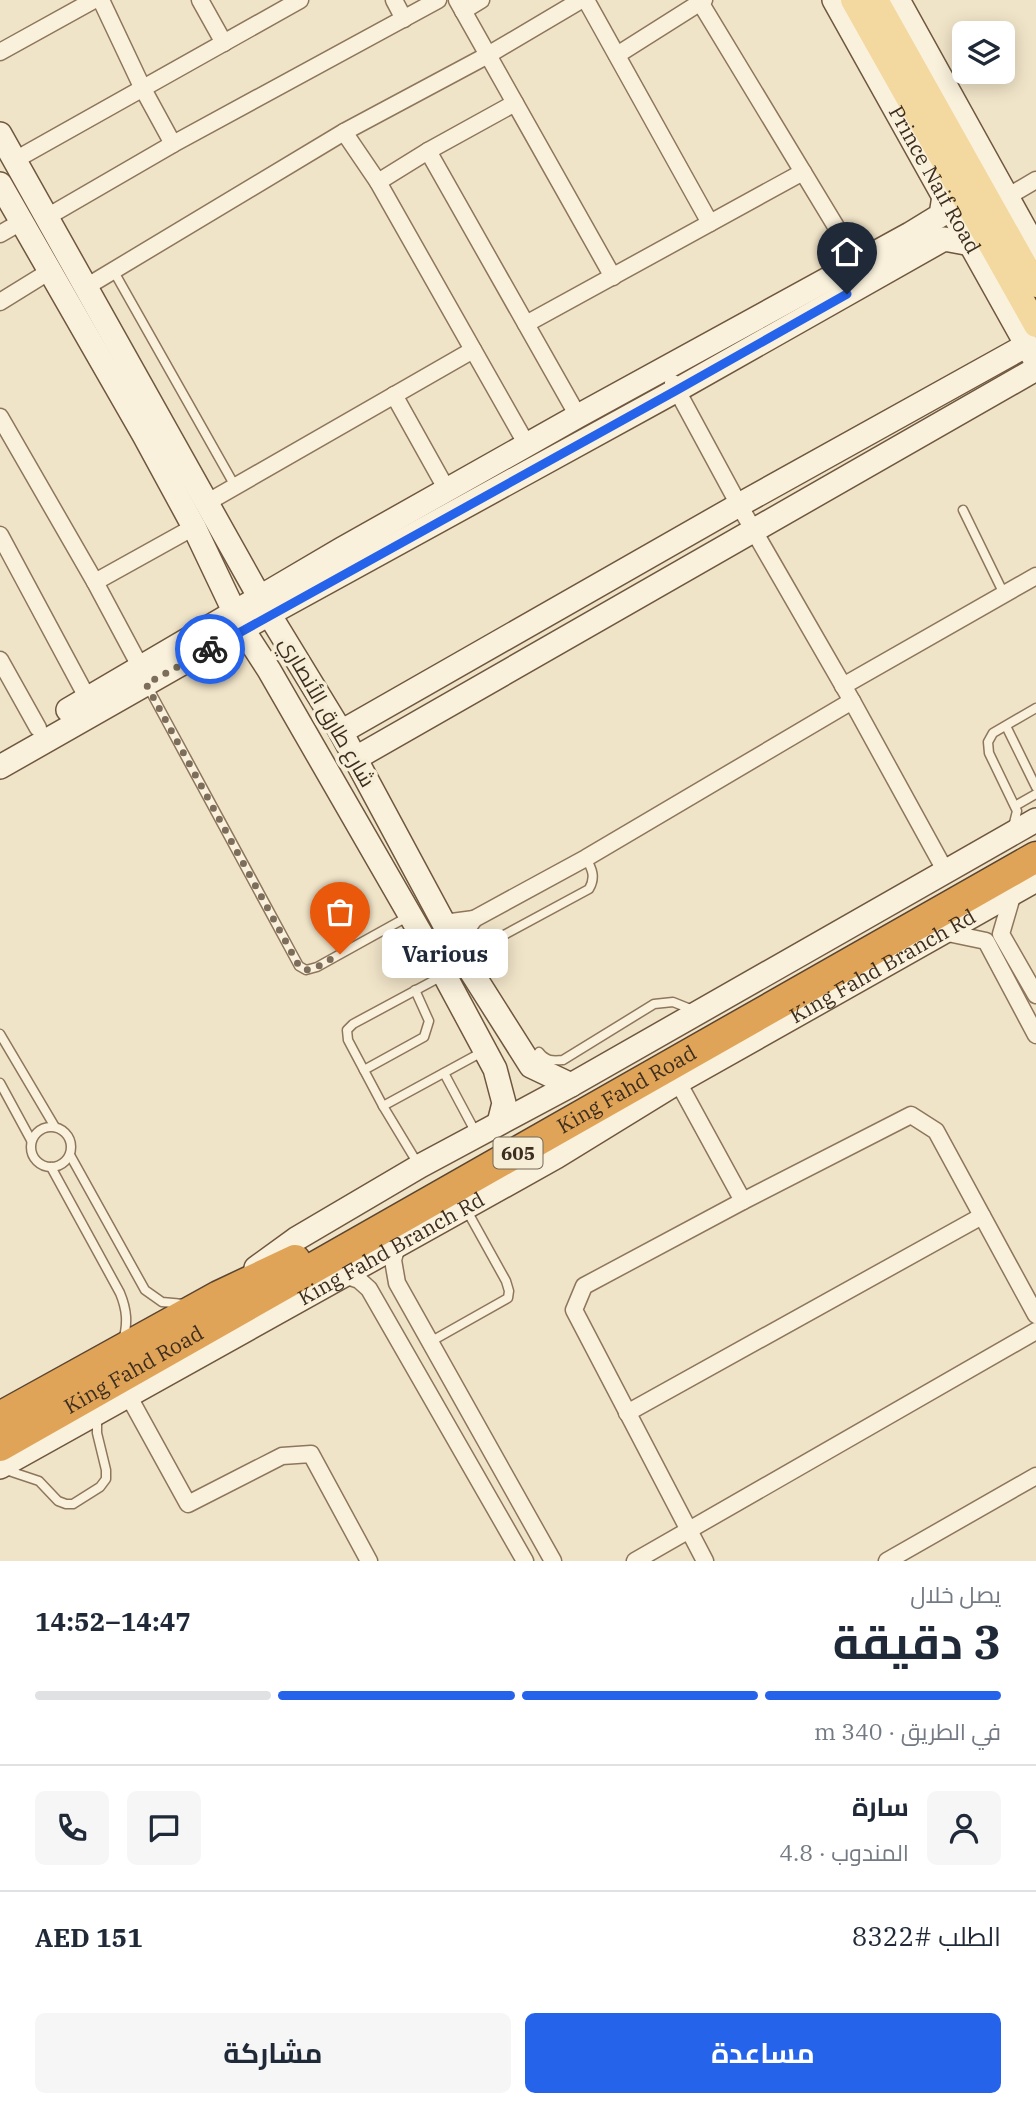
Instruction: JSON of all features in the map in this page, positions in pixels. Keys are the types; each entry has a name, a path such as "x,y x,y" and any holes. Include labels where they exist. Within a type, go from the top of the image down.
{"highway":[{"name":"King Fahd Road","path":"0,1417 210,1301 310,1252 1024,838"},
{"name":"King Fahd Road","path":"0,1447 1036,857"}],"main road":[{"name":"Prince Naif Road","path":"853,0 1033,344"},
{"name":"Prince Naif Road","path":"876,0 1036,285"}],"street":[{"path":"0,52 94,0"},
{"path":"101,0 143,89 173,144"},
{"path":"200,0 224,43"},
{"path":"15,160 300,0"},
{"path":"394,0 404,19"},
{"path":"47,217 173,144 438,0"},
{"path":"481,0 460,6 613,277"},
{"path":"86,287 344,132 584,0 710,223"},
{"name":"Prince Naif Road","path":"834,0 971,244 1033,344"},
{"path":"898,0 1036,249"},
{"path":"617,55 702,1 858,263"},
{"path":"377,182 515,103"},
{"path":"344,132 377,182 527,445"},
{"name":"شارع طارق الأنصاري","path":"0,134 266,606 356,758 459,951 531,1066 571,1085"},
{"path":"428,151 578,416"},
{"path":"526,324 803,172"},
{"path":"1007,197 1036,180"},
{"name":"شارع طارق الأنصاري","path":"0,184 194,527 238,622 269,670 485,1050 495,1069 504,1103 499,1123"},
{"path":"266,606 447,490 910,234 941,215 944,196"},
{"path":"0,234 22,222"},
{"path":"0,767 144,676 266,606 677,390 944,239 971,244"},
{"path":"0,302 50,271"},
{"path":"341,732 739,505 970,376 1033,344"},
{"path":"208,502 473,350"},
{"path":"665,369 946,873"},
{"path":"356,758 1036,369"},
{"path":"970,376 985,399"},
{"path":"394,395 447,490"},
{"path":"0,417 95,583 144,676"},
{"path":"95,583 194,527"},
{"path":"0,536 88,699"},
{"path":"843,686 1036,576"},
{"path":"0,660 38,728"},
{"path":"0,749 88,699 144,676"},
{"path":"444,923 474,919 586,858 852,701"},
{"path":"210,1301 296,1239 420,1166 571,1085 946,873 1024,838 1036,820"},
{"name":"King Fahd Branch Rd","path":"0,1468 556,1157 678,1082 1036,880"},
{"path":"1013,893 1001,934 1036,995"},
{"path":"459,951 474,919"},
{"path":"943,932 986,941 1036,1035"},
{"path":"678,1082 743,1201"},
{"path":"705,1561 574,1310 584,1286 911,1115 936,1131 1036,1315"},
{"path":"627,1413 982,1216"},
{"path":"397,1246 393,1260 394,1276 553,1561"},
{"path":"344,1275 364,1284 387,1320 525,1561"},
{"path":"387,1320 386,1315 391,1307 399,1302 408,1304"},
{"path":"635,1561 1036,1331"},
{"path":"128,1395 188,1504 282,1456 311,1454 368,1561"},
{"path":"887,1561 1036,1476"}],"lane":[{"path":"113,270 235,486"},
{"path":"962,510 1004,594"},
{"path":"144,676 299,966 306,970 317,967 410,915"},
{"path":"1024,838 1015,806 989,753 988,742 993,733 1036,708"},
{"path":"1006,726 1036,787"},
{"path":"1015,806 1036,794"},
{"path":"459,951 589,888 594,881 593,870 586,858"},
{"path":"420,1166 383,1106 348,1040 347,1030 353,1024 444,974"},
{"path":"364,1070 424,1037 429,1021 415,990"},
{"path":"539,1052 551,1061 564,1060 654,1004 673,1002 699,1013"},
{"path":"0,1034 55,1127"},
{"path":"383,1106 485,1050"},
{"path":"444,1073 477,1135"},
{"path":"0,1083 31,1140"},
{"path":"70,1155 62,1164 51,1167 40,1164 35,1160 30,1147 31,1140 38,1130 49,1126 61,1129 69,1138 70,1155 145,1290 162,1302 210,1301"},
{"path":"51,1167 110,1272 127,1309 127,1328 120,1350"},
{"path":"430,1342 508,1298 506,1281 465,1208"},
{"path":"0,1468 31,1476 39,1480 58,1501 73,1504 100,1487 106,1479 97,1433 97,1413"}],"way so far":[{"path":"210,649 146,684 299,966 306,970 317,967 340,954"}],"place":[{"name":"Various","path":"340,954"}],"route":[{"path":"210,649 847,294"}]}
